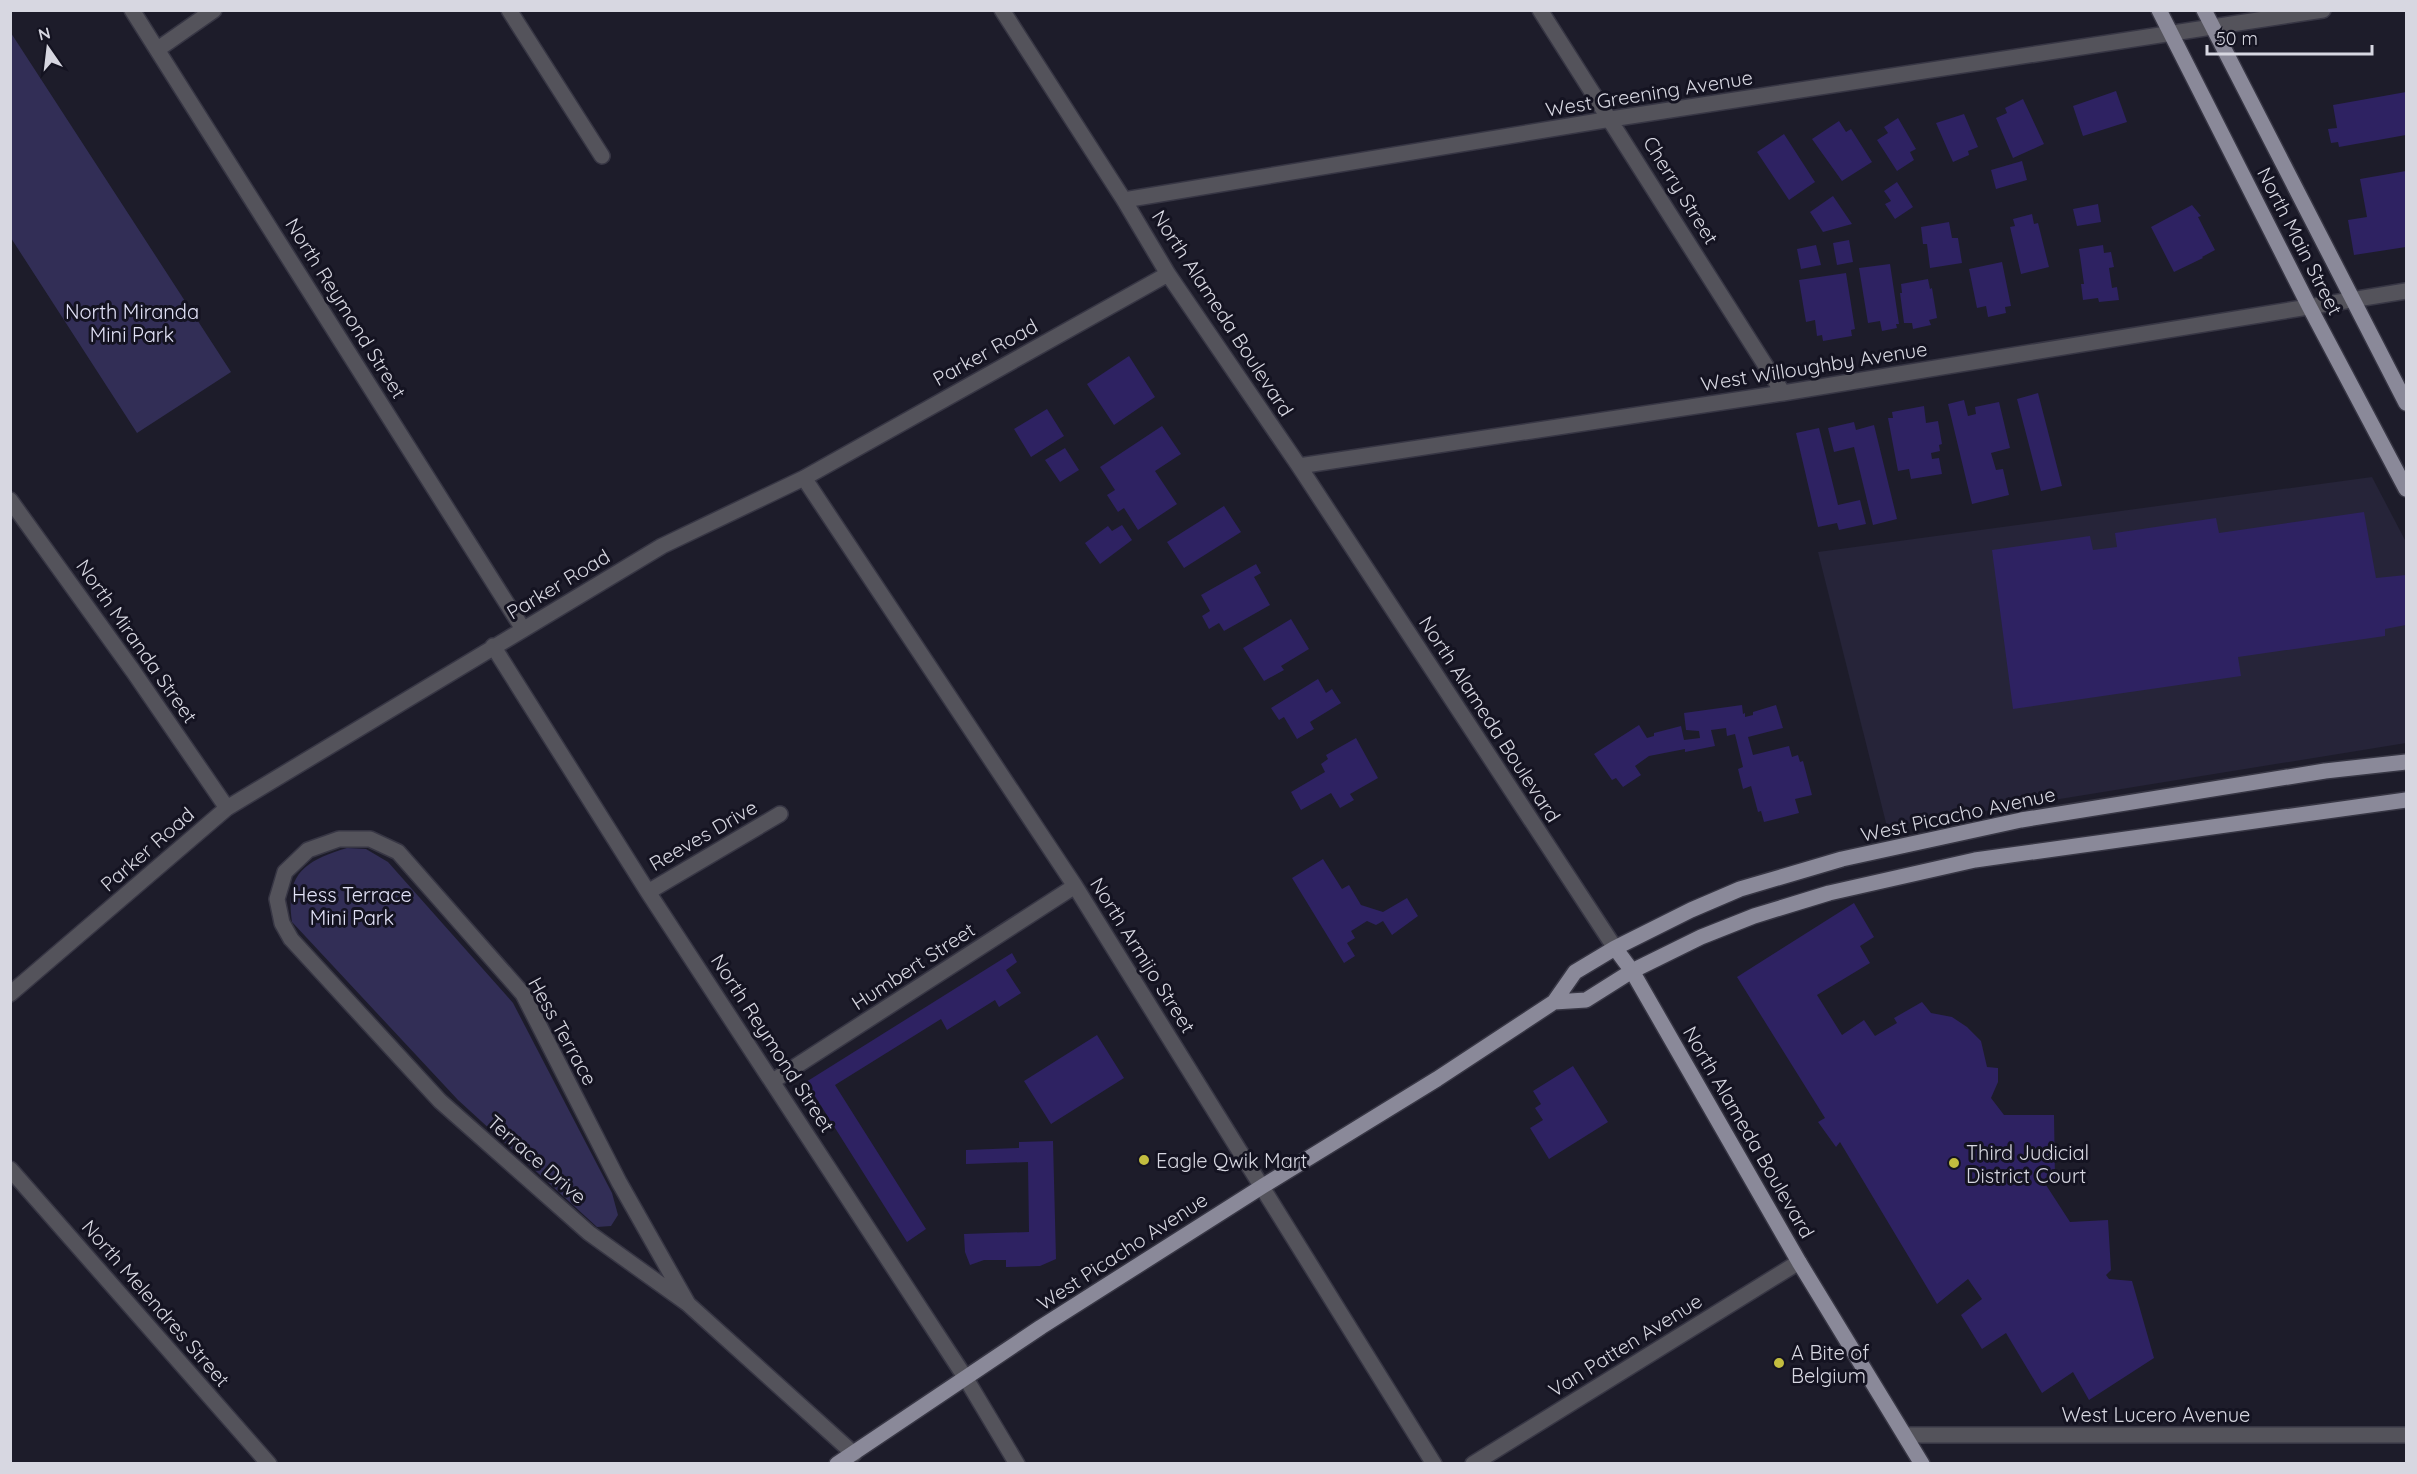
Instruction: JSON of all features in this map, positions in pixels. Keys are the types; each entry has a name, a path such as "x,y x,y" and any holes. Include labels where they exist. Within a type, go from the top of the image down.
{"main road":[{"name":"North Main Street","path":"2159,10 2176,32 2309,306 2406,489"},
{"name":"North Main Street","path":"2204,10 2406,404"},
{"name":"West Picacho Avenue","path":"837,1464 965,1377 1263,1186 1437,1079 1554,1002 1575,972 1615,948 1690,910 1740,889 1842,859 2021,820 2325,771 2388,765 2406,760"},
{"name":"West Picacho Avenue","path":"1554,1002 1586,1000 1632,971 1701,937 1754,916 1829,893 1923,870 1982,859 2406,800"},
{"name":"North Alameda Boulevard","path":"1615,948 1632,971 1799,1262 1922,1464"}],"street":[{"name":"North Reymond Street","path":"132,10 523,629"},
{"path":"158,49 214,10"},
{"path":"509,10 602,156"},
{"name":"North Alameda Boulevard","path":"1002,10 1124,200 1168,274 1299,466 1615,948"},
{"name":"Cherry Street","path":"1540,10 1783,393"},
{"name":"West Greening Avenue","path":"1124,200 1611,119 2323,10"},
{"name":"Parker Road","path":"10,994 227,808 662,546 804,478 1168,274"},
{"name":"West Willoughby Avenue","path":"1299,466 1783,393 2406,291"},
{"name":"North Armijo Street","path":"804,478 1075,886 1434,1464"},
{"name":"North Miranda Street","path":"10,500 134,670 227,808"},
{"name":"North Reymond Street","path":"493,646 648,892 965,1377 1017,1464"},
{"name":"Reeves Drive","path":"648,892 780,814"},
{"name":"Hess Terrace","path":"308,850 339,839 370,839 398,852 523,994 619,1182 688,1304"},
{"name":"Terrace Drive","path":"308,850 285,872 277,899 282,923 291,939 440,1101 589,1233 688,1304 854,1454"},
{"name":"Humbert Street","path":"773,1081 1075,886"},
{"name":"North Melendres Street","path":"10,1169 269,1464"},
{"name":"Van Patten Avenue","path":"1473,1464 1799,1262"},
{"name":"West Lucero Avenue","path":"1906,1435 2406,1435"}],"shaded area":[{"path":"2372,477 2406,542 2406,743 1887,827 1818,552"}],"green space":[{"name":"North Miranda Mini Park","path":"11,33 231,372 137,433 11,238"},
{"name":"Hess Terrace Mini Park","path":"347,848 366,849 388,862 513,1003 612,1193 618,1215 611,1226 597,1227 458,1100 292,922 292,892 301,872 319,858"}],"building":[{"path":"2116,91 2127,122 2083,136 2073,106"},
{"path":"2406,92 2406,135 2339,147 2338,142 2331,143 2328,129 2337,128 2333,105"},
{"path":"2023,99 2044,144 2013,158 1996,118 2007,113 2005,108"},
{"path":"1964,114 1978,147 1968,151 1969,155 1953,162 1936,123"},
{"path":"1898,118 1916,149 1910,152 1914,160 1897,171 1877,140 1888,133 1884,127"},
{"path":"1839,121 1846,132 1851,129 1872,162 1842,181 1812,139"},
{"path":"1784,134 1815,182 1789,200 1757,152"},
{"path":"2022,161 2027,180 1996,189 1991,170"},
{"path":"2406,171 2406,247 2354,255 2348,220 2367,217 2360,179"},
{"path":"1897,182 1913,207 1895,219 1885,204 1891,201 1884,191"},
{"path":"1833,196 1852,224 1823,232 1810,212"},
{"path":"2098,204 2101,222 2077,226 2073,209"},
{"path":"2192,205 2201,216 2198,217 2215,250 2174,272 2151,227"},
{"path":"2032,214 2034,224 2038,223 2049,267 2021,274 2010,227 2015,226 2013,219"},
{"path":"1949,222 1952,238 1958,238 1962,263 1930,268 1927,244 1923,244 1921,227"},
{"path":"1849,240 1853,262 1837,265 1833,243"},
{"path":"1816,245 1821,265 1801,269 1797,249"},
{"path":"2103,245 2104,253 2111,252 2114,267 2109,268 2112,288 2117,287 2119,300 2099,302 2098,298 2083,300 2081,284 2084,284 2079,249"},
{"path":"2002,262 2011,306 2005,307 2006,313 1988,317 1986,306 1977,308 1969,269"},
{"path":"1890,264 1899,324 1896,324 1897,328 1882,331 1880,321 1868,323 1859,268"},
{"path":"1846,273 1855,329 1851,330 1852,336 1823,341 1822,335 1817,336 1815,320 1806,322 1799,280"},
{"path":"1928,279 1930,289 1932,288 1937,318 1929,320 1931,325 1913,329 1912,323 1904,323 1901,284"},
{"path":"1129,356 1155,397 1114,425 1087,384"},
{"path":"2038,393 2062,486 2041,491 2017,399"},
{"path":"1964,400 1968,416 1976,414 1975,407 1999,402 2010,448 1991,453 1996,470 2003,469 2009,495 1972,504 1948,404"},
{"path":"1924,406 1926,423 1938,421 1942,444 1939,445 1940,451 1931,453 1932,459 1939,458 1942,474 1911,479 1909,469 1898,471 1888,418 1893,418 1892,412"},
{"path":"1047,409 1064,436 1031,457 1014,429"},
{"path":"1854,422 1856,430 1874,425 1897,519 1873,525 1854,447 1834,452 1828,428"},
{"path":"1162,426 1181,454 1155,471 1177,504 1138,530 1124,508 1118,512 1107,495 1115,490 1100,467"},
{"path":"1819,428 1838,505 1860,500 1866,524 1839,530 1837,523 1818,527 1796,433"},
{"path":"1065,448 1079,470 1060,482 1045,460"},
{"path":"1224,506 1241,532 1184,568 1167,542"},
{"path":"2364,512 2376,578 2406,575 2406,625 2385,629 2385,636 2238,657 2241,676 2013,709 1992,550 2090,536 2093,550 2117,547 2115,533 2216,518 2219,533"},
{"path":"1122,525 1132,540 1100,564 1085,543 1108,526 1112,531"},
{"path":"1256,564 1261,573 1254,577 1270,605 1224,631 1219,623 1209,629 1202,616 1210,611 1201,595"},
{"path":"1291,619 1309,649 1281,666 1284,670 1264,681 1243,648"},
{"path":"1318,679 1326,693 1332,689 1341,703 1310,722 1314,729 1297,739 1284,717 1279,720 1271,708"},
{"path":"1742,705 1745,717 1776,705 1783,728 1748,737 1753,755 1789,746 1792,757 1798,755 1800,762 1803,761 1812,795 1795,799 1799,813 1764,822 1761,811 1758,812 1751,786 1743,789 1738,769 1743,767 1735,734 1727,736 1726,728 1711,730 1715,746 1649,756 1635,766 1641,775 1623,787 1616,778 1612,780 1594,754 1639,725 1647,738 1654,736 1654,733 1681,726 1684,740 1700,738 1699,731 1686,730 1684,713"},
{"path":"1356,738 1378,778 1350,794 1354,800 1340,808 1331,793 1301,810 1291,792 1325,772 1321,764 1328,759 1326,755"},
{"path":"1323,859 1342,889 1349,885 1361,905 1383,912 1407,898 1418,916 1392,935 1383,921 1376,925 1367,921 1351,931 1355,938 1347,943 1355,956 1344,963 1292,878"},
{"name":"Third Judicial District Court","path":"1854,903 1874,937 1860,946 1870,963 1817,995 1842,1035 1864,1020 1875,1036 1897,1023 1894,1018 1922,1002 1931,1013 1952,1017 1967,1027 1981,1041 1987,1067 1998,1068 1998,1082 1991,1098 2004,1115 2054,1115 2055,1179 2046,1185 2070,1222 2108,1220 2111,1270 2106,1275 2109,1279 2132,1281 2154,1358 2089,1400 2073,1372 2042,1393 2006,1333 1982,1349 1961,1315 1982,1299 1968,1279 1937,1304 1840,1142 1836,1147 1818,1122 1825,1118 1737,977"},
{"path":"1012,953 1017,962 1006,970 1021,993 999,1007 995,1000 947,1030 941,1019 835,1085 926,1229 907,1242 806,1082"},
{"path":"1097,1035 1124,1078 1051,1124 1024,1081"},
{"path":"1573,1066 1608,1122 1549,1159 1530,1128 1543,1120 1535,1108 1541,1104 1533,1091"},
{"path":"1053,1141 1056,1259 1040,1266 1006,1267 1006,1260 984,1260 970,1265 965,1252 964,1234 1029,1232 1028,1162 966,1164 966,1150 1019,1148 1019,1142"}],"place":[{"name":"Eagle Qwik Mart","path":"1144,1160"},
{"name":"Third Judicial District Court","path":"1954,1163"},
{"name":"A Bite of Belgium","path":"1779,1363"}]}
